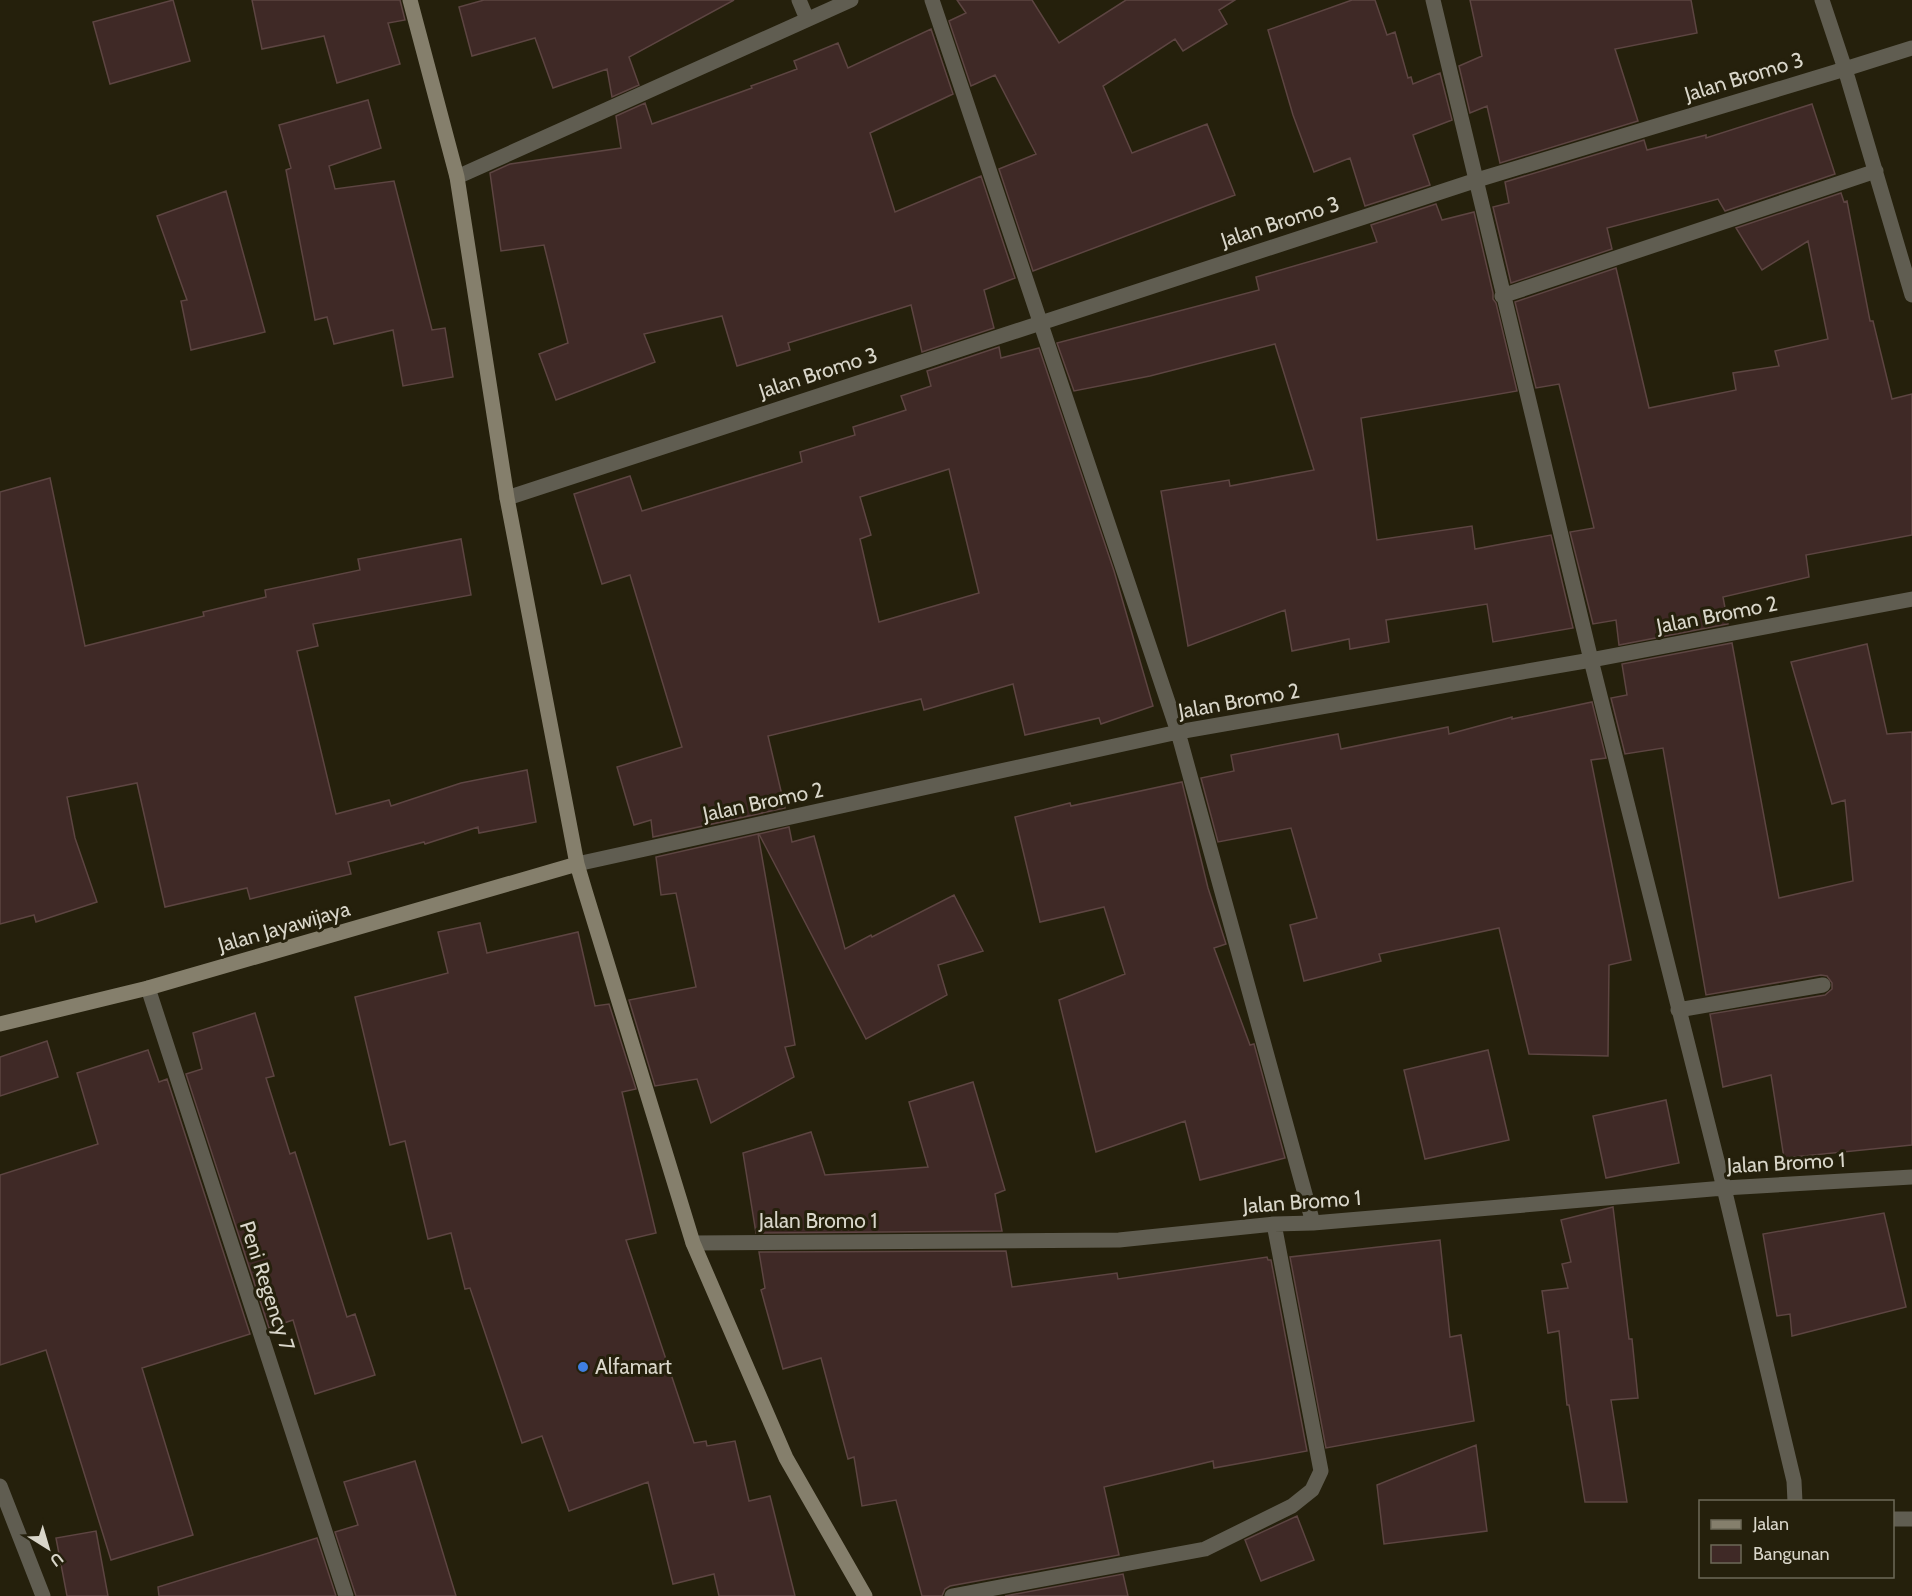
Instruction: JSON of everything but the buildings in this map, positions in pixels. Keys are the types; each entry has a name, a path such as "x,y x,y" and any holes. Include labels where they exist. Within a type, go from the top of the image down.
{"main road":[{"path":"410,0 457,177 507,498 577,864 693,1243 786,1458 865,1596"},
{"name":"Jalan Jayawijaya","path":"0,1024 148,988 577,864"}],"street":[{"path":"799,0 807,19"},
{"path":"457,177 851,0"},
{"path":"932,0 1178,732 1313,1223"},
{"path":"1433,0 1477,180 1502,296 1591,660 1724,1188 1794,1481 1795,1500"},
{"path":"1822,0 1845,69 1912,295"},
{"name":"Jalan Bromo 3","path":"507,498 1477,180 1912,48"},
{"path":"1502,296 1876,171"},
{"name":"Jalan Bromo 2","path":"577,864 1178,732 1591,660 1912,599"},
{"path":"1678,1010 1823,985"},
{"name":"Peni Regency 7","path":"148,988 346,1596"},
{"name":"Jalan Bromo 1","path":"693,1243 1119,1240 1274,1224 1313,1223 1724,1188 1912,1177"},
{"path":"952,1596 1205,1549 1292,1506 1312,1490 1321,1472 1274,1224"},
{"path":"0,1486 43,1596"},
{"path":"1894,1519 1912,1519"}],"place":[{"name":"Alfamart","path":"583,1367"}]}
